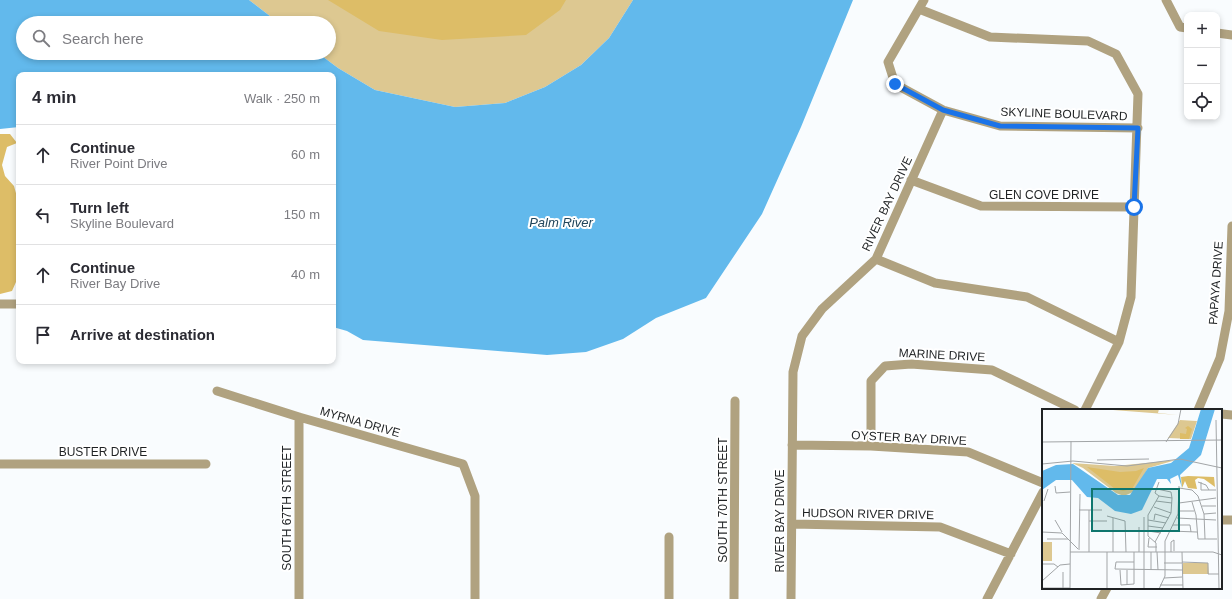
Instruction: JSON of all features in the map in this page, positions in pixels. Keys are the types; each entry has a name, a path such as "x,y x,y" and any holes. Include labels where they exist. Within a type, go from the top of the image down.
{"street":[{"path":"924,0 888,62 895,84 943,110"},
{"path":"1166,0 1180,27 1184,28"},
{"path":"919,9 990,36 1088,41 1116,54 1138,94 1131,296 1119,342 1086,409"},
{"path":"1220,33 1232,35"},
{"name":"SKYLINE BOULEVARD","path":"943,110 1000,126 1138,128"},
{"name":"RIVER BAY DRIVE","path":"791,599 793,372 802,336 822,309 876,259 943,110"},
{"name":"GLEN COVE DRIVE","path":"911,180 981,206 1134,207"},
{"name":"PAPAYA DRIVE","path":"1198,409 1220,358 1230,311 1232,226"},
{"path":"876,259 935,283 1027,297 1119,342"},
{"path":"0,304 16,304"},
{"name":"MARINE DRIVE","path":"871,446 872,381 885,366 911,364 992,370 1073,409"},
{"name":"MYRNA DRIVE","path":"217,391 299,417 464,464 475,496 475,599"},
{"name":"SOUTH 70TH STREET","path":"734,599 736,401"},
{"path":"1222,414 1232,415"},
{"name":"SOUTH 67TH STREET","path":"299,417 299,599"},
{"name":"OYSTER BAY DRIVE","path":"792,445 871,446 968,452 1042,483"},
{"name":"BUSTER DRIVE","path":"0,464 206,464"},
{"path":"987,599 1042,494"},
{"name":"HUDSON RIVER DRIVE","path":"792,524 940,527 1010,554"},
{"path":"669,537 669,599"},
{"path":"1101,599 1106,589"}],"shaded area":[{"path":"249,0 633,0 609,38 581,65 545,87 505,103 455,107 375,90 327,60 336,60 336,16 270,16"},
{"path":"328,0 566,0 560,10 526,35 442,40 379,31"},
{"path":"0,134 10,134 16,143 7,147 2,165 5,176 14,186 16,193 16,282 12,291 0,294"}],"water":[{"name":"Palm River","path":"0,0 249,0 270,16 16,16 16,60 327,60 375,90 455,107 505,103 545,87 581,65 609,38 633,0 853,0 801,127 762,214 706,298 656,318 623,339 586,352 547,355 363,340 347,331 336,328 336,72 16,72 16,127 0,129"}],"route":[{"path":"895,84 943,110 1000,126 1138,128 1134,207"}]}
